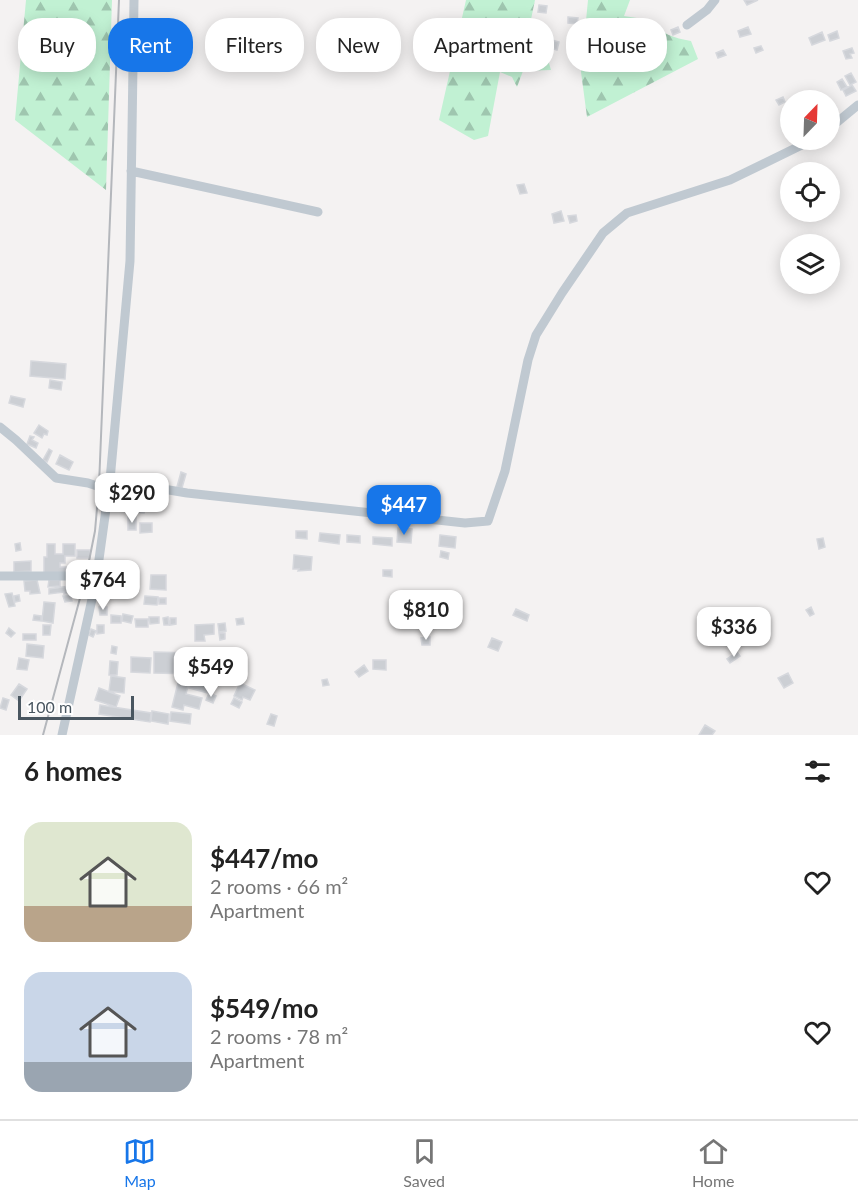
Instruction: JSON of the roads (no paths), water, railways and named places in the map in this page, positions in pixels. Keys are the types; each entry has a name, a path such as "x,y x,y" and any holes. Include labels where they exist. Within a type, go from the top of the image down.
{"street":[{"path":"62,735 96,581 108,494 130,261 134,0"},
{"path":"687,25 707,10 715,0"},
{"path":"840,120 858,105"},
{"path":"0,427 56,478 97,486 99,484 113,498 139,485 187,493 465,523 488,521 505,471 528,360 536,335 603,233 627,213 730,180 792,150"},
{"path":"131,171 318,212"},
{"path":"0,576 86,576 96,581"}],"railway":[{"path":"43,735 86,576 95,531 99,485 119,0"}]}
